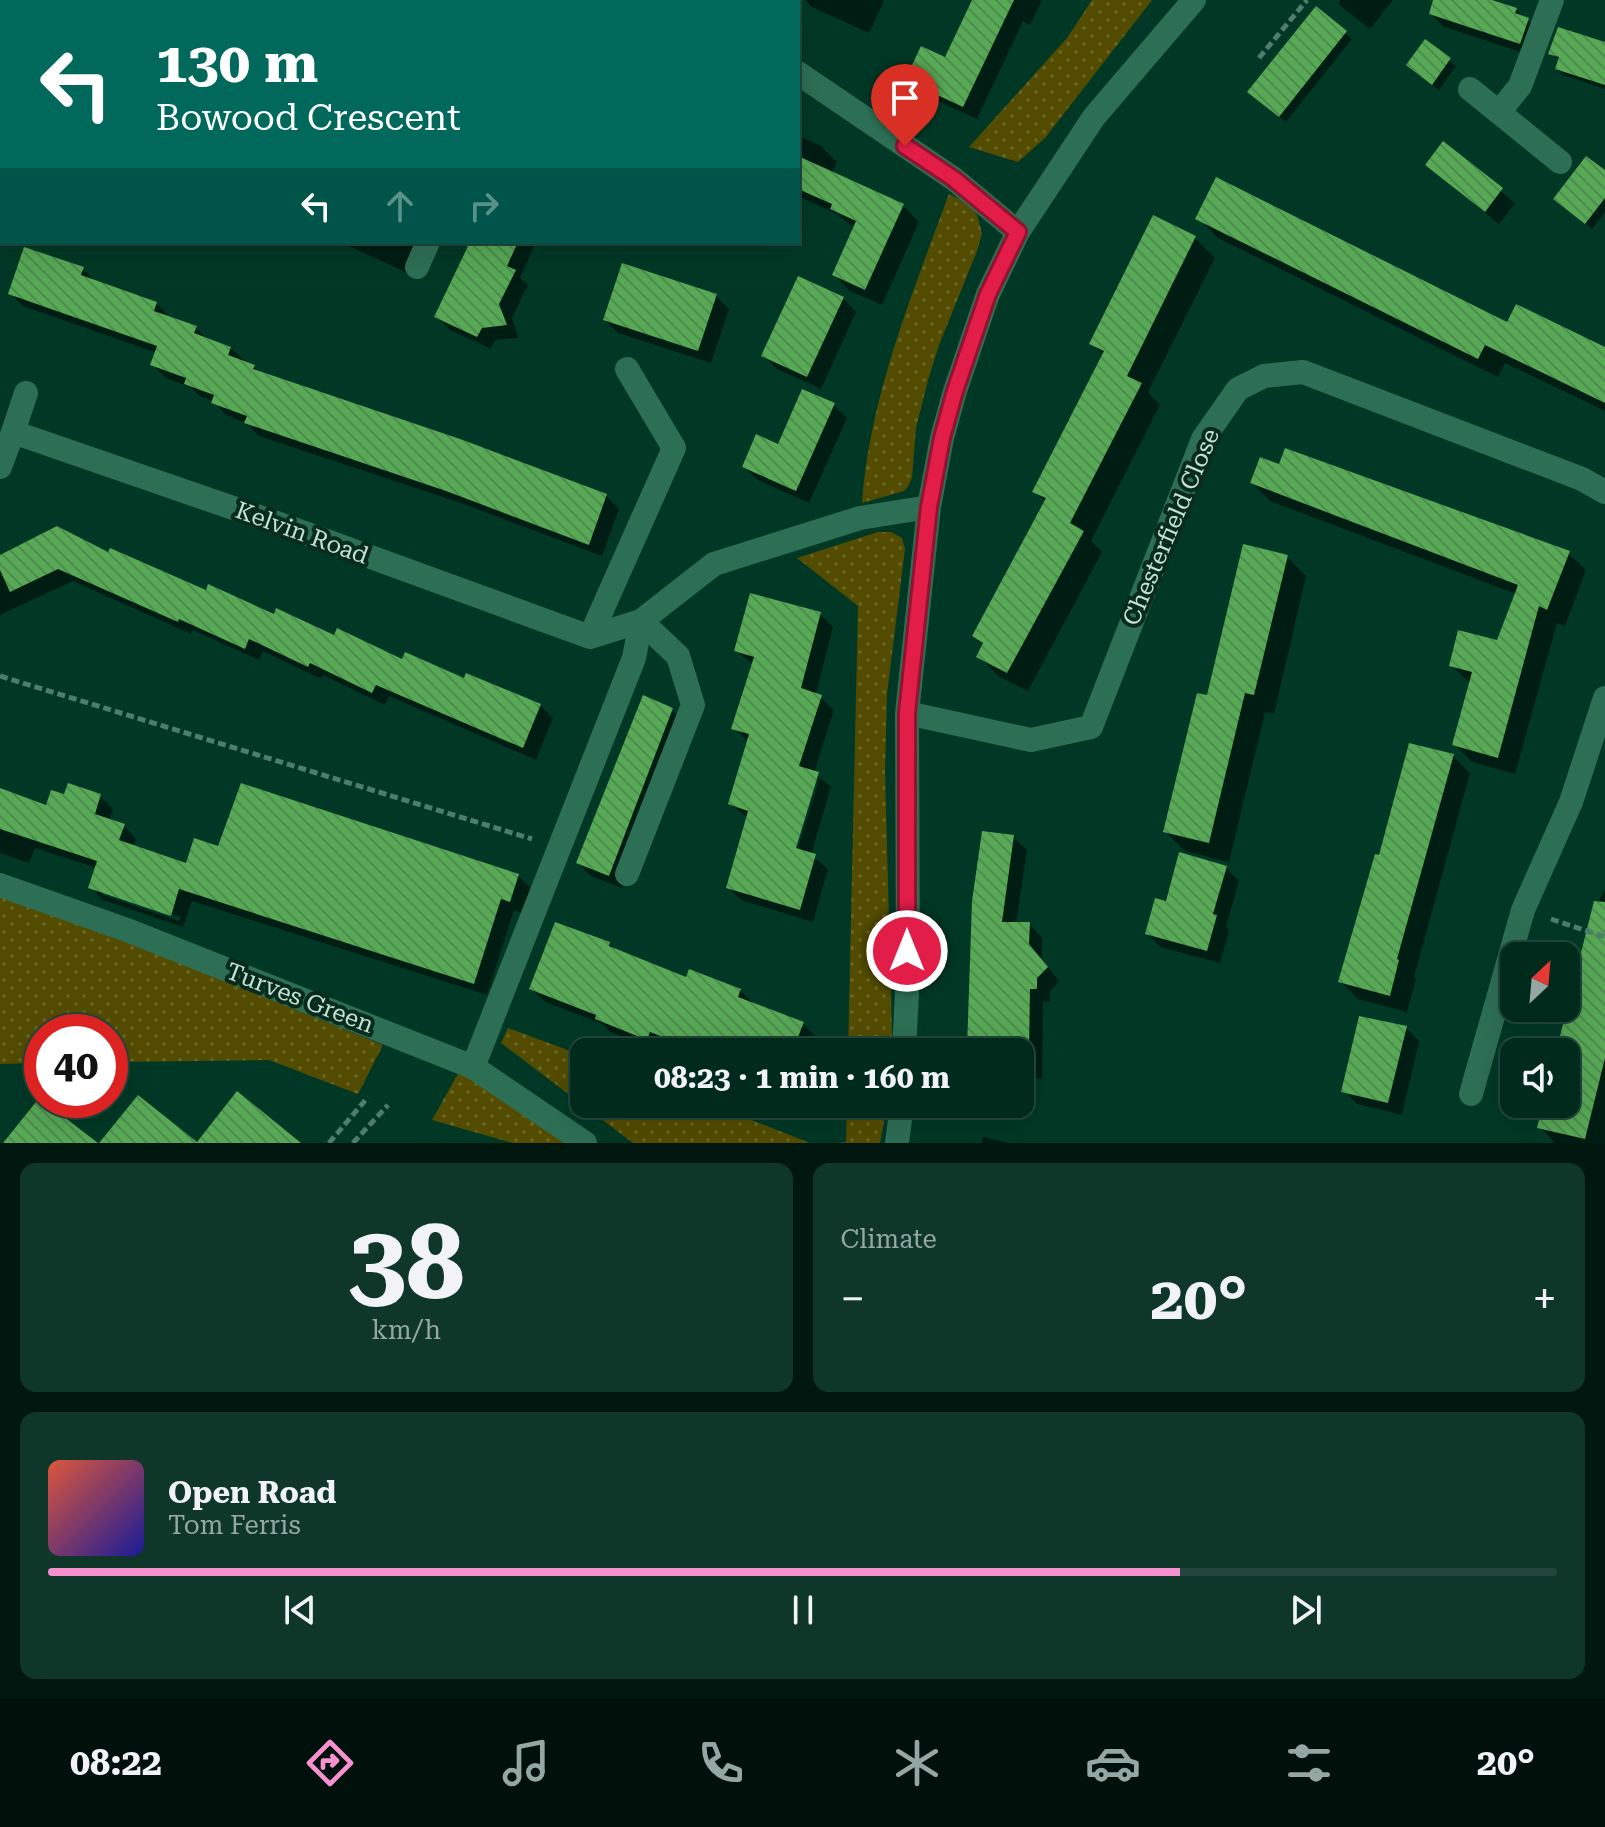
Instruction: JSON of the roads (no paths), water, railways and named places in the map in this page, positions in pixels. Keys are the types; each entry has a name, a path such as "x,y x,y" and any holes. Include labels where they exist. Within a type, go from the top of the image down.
{"street":[{"path":"905,1038 908,973 907,713 929,507 942,438 958,379 988,294 1018,232 1094,117 1194,0"},
{"path":"1499,112 1520,86 1552,0"},
{"path":"800,74 954,179 1018,232"},
{"path":"1470,89 1560,162"},
{"path":"417,267 427,244"},
{"path":"590,637 674,448 627,369"},
{"name":"Chesterfield Close","path":"907,713 1031,740 1091,727 1203,439 1238,389 1264,376 1303,372 1582,479 1605,492"},
{"path":"0,467 26,393"},
{"name":"Kelvin Road","path":"13,432 291,528 590,637"},
{"path":"590,637 641,621 714,564 860,518 929,507"},
{"path":"473,1067 634,658 641,621"},
{"path":"627,874 693,705 678,656 641,621"},
{"path":"1471,1094 1523,910 1571,802 1605,698"},
{"name":"Turves Green","path":"0,885 127,930 473,1067 585,1143"},
{"path":"897,1143 900,1118"}]}
